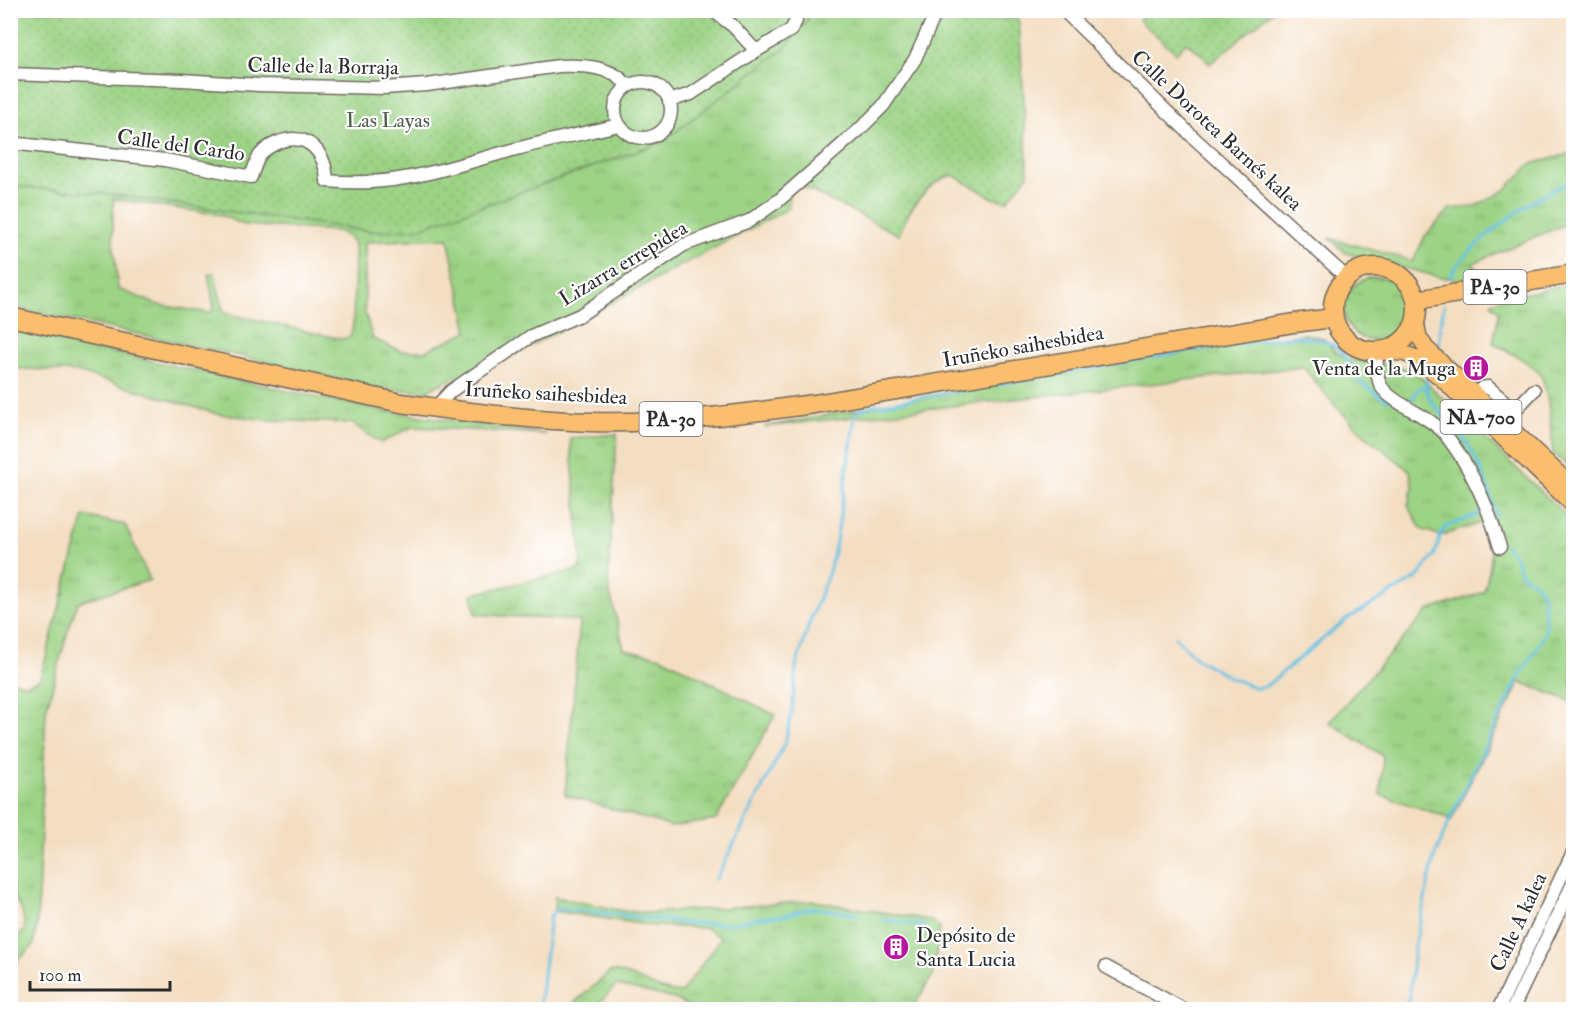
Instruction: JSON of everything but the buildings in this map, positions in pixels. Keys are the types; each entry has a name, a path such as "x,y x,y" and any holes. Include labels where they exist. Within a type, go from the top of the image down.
{"highway":[{"path":"1374,267 1388,269 1401,276 1411,286 1416,300 1418,311 1410,334 1401,343 1376,352 1362,349 1349,342 1339,332 1333,318 1332,307 1335,295 1346,277 1360,269 1374,267"},
{"name":"PA-30","path":"1416,300 1574,274"},
{"name":"Iruñeko saihesbidea","path":"10,318 400,403 526,418 593,422 736,415 1333,318"}],"main road":[{"name":"NA-700","path":"1416,322 1419,337 1426,348 1574,488"},
{"name":"NA-700","path":"1376,352 1403,353 1414,357 1432,371 1574,506"}],"street":[{"path":"712,10 733,26 756,51"},
{"path":"669,101 691,94 792,30 796,21 794,10"},
{"name":"Lizarra errepidea","path":"435,408 452,391 531,336 580,315 684,245 749,221 778,201 884,106 915,59 937,10"},
{"name":"Calle Dorotea Barnés kalea","path":"1063,10 1194,138 1346,277"},
{"name":"Calle de la Borraja","path":"10,74 182,80 259,86 384,88 427,85 578,65 607,70 622,78 628,86"},
{"path":"636,83 652,84 665,94 669,101 670,118 666,126 652,137 637,138 630,135 619,125 615,117 617,99 628,86 636,83"},
{"name":"Calle del Cardo","path":"10,143 165,160 251,177 259,156 265,149 293,139 312,145 318,150 327,169 327,181 378,183 411,179 517,149 619,125"},
{"path":"1376,352 1379,383 1386,393 1434,422 1445,434 1484,499 1500,546"},
{"path":"1475,396 1482,388 1488,387 1511,407 1517,408 1534,390"},
{"name":"Calle A kalea","path":"1498,1010 1574,850"},
{"name":"Calle A kalea","path":"1512,1010 1574,881"},
{"path":"1106,967 1185,1010"}],"green space":[{"name":"Las Layas","path":"804,10 808,20 785,48 662,142 417,229 369,231 107,194 11,186 10,11"},
{"path":"804,11 931,11 900,83 789,191 789,208 467,380 455,377 426,391 381,389 11,307 10,186 107,194 369,231 417,229 662,142 808,20","holes":["113,199 221,215 244,225 338,231 353,241 355,252 353,326 350,337 342,339 224,313 214,273 208,274 214,307 210,313 159,305 118,289 113,239","448,238 468,331 425,351 401,351 373,339 365,313 365,242"]},
{"path":"1147,11 1273,11 1210,64 1186,42 1176,53 1139,20"},
{"path":"1019,18 1028,175 1007,201 995,199 953,175 926,190 907,216 899,235 797,184 900,83 927,23"},
{"path":"1573,153 1573,221 1473,263 1483,276 1461,280 1439,277 1346,253 1329,238 1413,261 1425,236 1450,209 1474,207 1504,191 1531,164"},
{"path":"1376,277 1394,283 1402,291 1408,309 1402,327 1394,335 1376,341 1358,335 1350,327 1344,309 1350,291 1358,283"},
{"path":"1574,284 1573,471 1553,453 1551,424 1540,374 1524,361 1493,343 1499,312 1491,303 1502,298"},
{"path":"10,330 386,411 546,434 412,427 381,443 351,423 267,420 217,414 77,372 11,368"},
{"path":"1305,334 1323,338 1337,353 1349,360 1390,364 1414,371 1573,522 1573,702 1520,682 1451,821 1444,816 1380,795 1383,756 1329,722 1428,611 1484,592 1491,550 1484,522 1441,536 1421,529 1408,505 1413,486 1410,471 1360,431 1303,367 764,427 1022,378"},
{"path":"617,434 608,585 624,649 661,657 775,715 716,820 672,827 565,795 580,621 476,614 472,594 580,569 581,555 570,438"},
{"path":"84,516 125,525 150,580 78,602 46,711 37,924 33,946 11,968 11,943 25,930 22,910 11,894 13,886 10,882 11,680 26,685 40,679"},
{"path":"555,897 624,911 649,913 814,901 930,920 940,928 933,975 912,1009 690,1009 675,999 616,985 594,1009 567,1009 611,971 629,975 671,992 681,993 721,938 706,928 655,926 554,911"}],"waterway":[{"path":"1450,277 1466,255 1508,219 1548,192 1574,181"},
{"path":"1439,348 1444,306"},
{"path":"716,879 785,743 792,710 796,667 810,621 829,572 836,542 855,417 859,410 1177,353 1294,336 1321,340 1337,347 1360,382 1388,401"},
{"path":"1427,379 1426,387 1433,403 1463,437 1474,455 1487,485 1496,516"},
{"path":"1411,400 1418,389 1425,386"},
{"path":"1175,637 1197,659 1231,678 1256,688 1266,686 1347,619 1417,578 1435,554 1441,534 1446,527 1477,515 1483,510"},
{"path":"1403,1010 1409,998 1414,949 1434,858 1450,819 1520,675 1543,638 1546,628 1543,594 1537,584 1520,572 1516,558 1505,545"},
{"path":"539,1010 550,917 560,908 688,923 728,924 783,916 815,908 859,915"},
{"path":"882,919 924,926"}],"place":[{"name":"Venta de la Muga","path":"1476,368"},
{"name":"Depósito de Santa Lucia","path":"896,947"}]}
